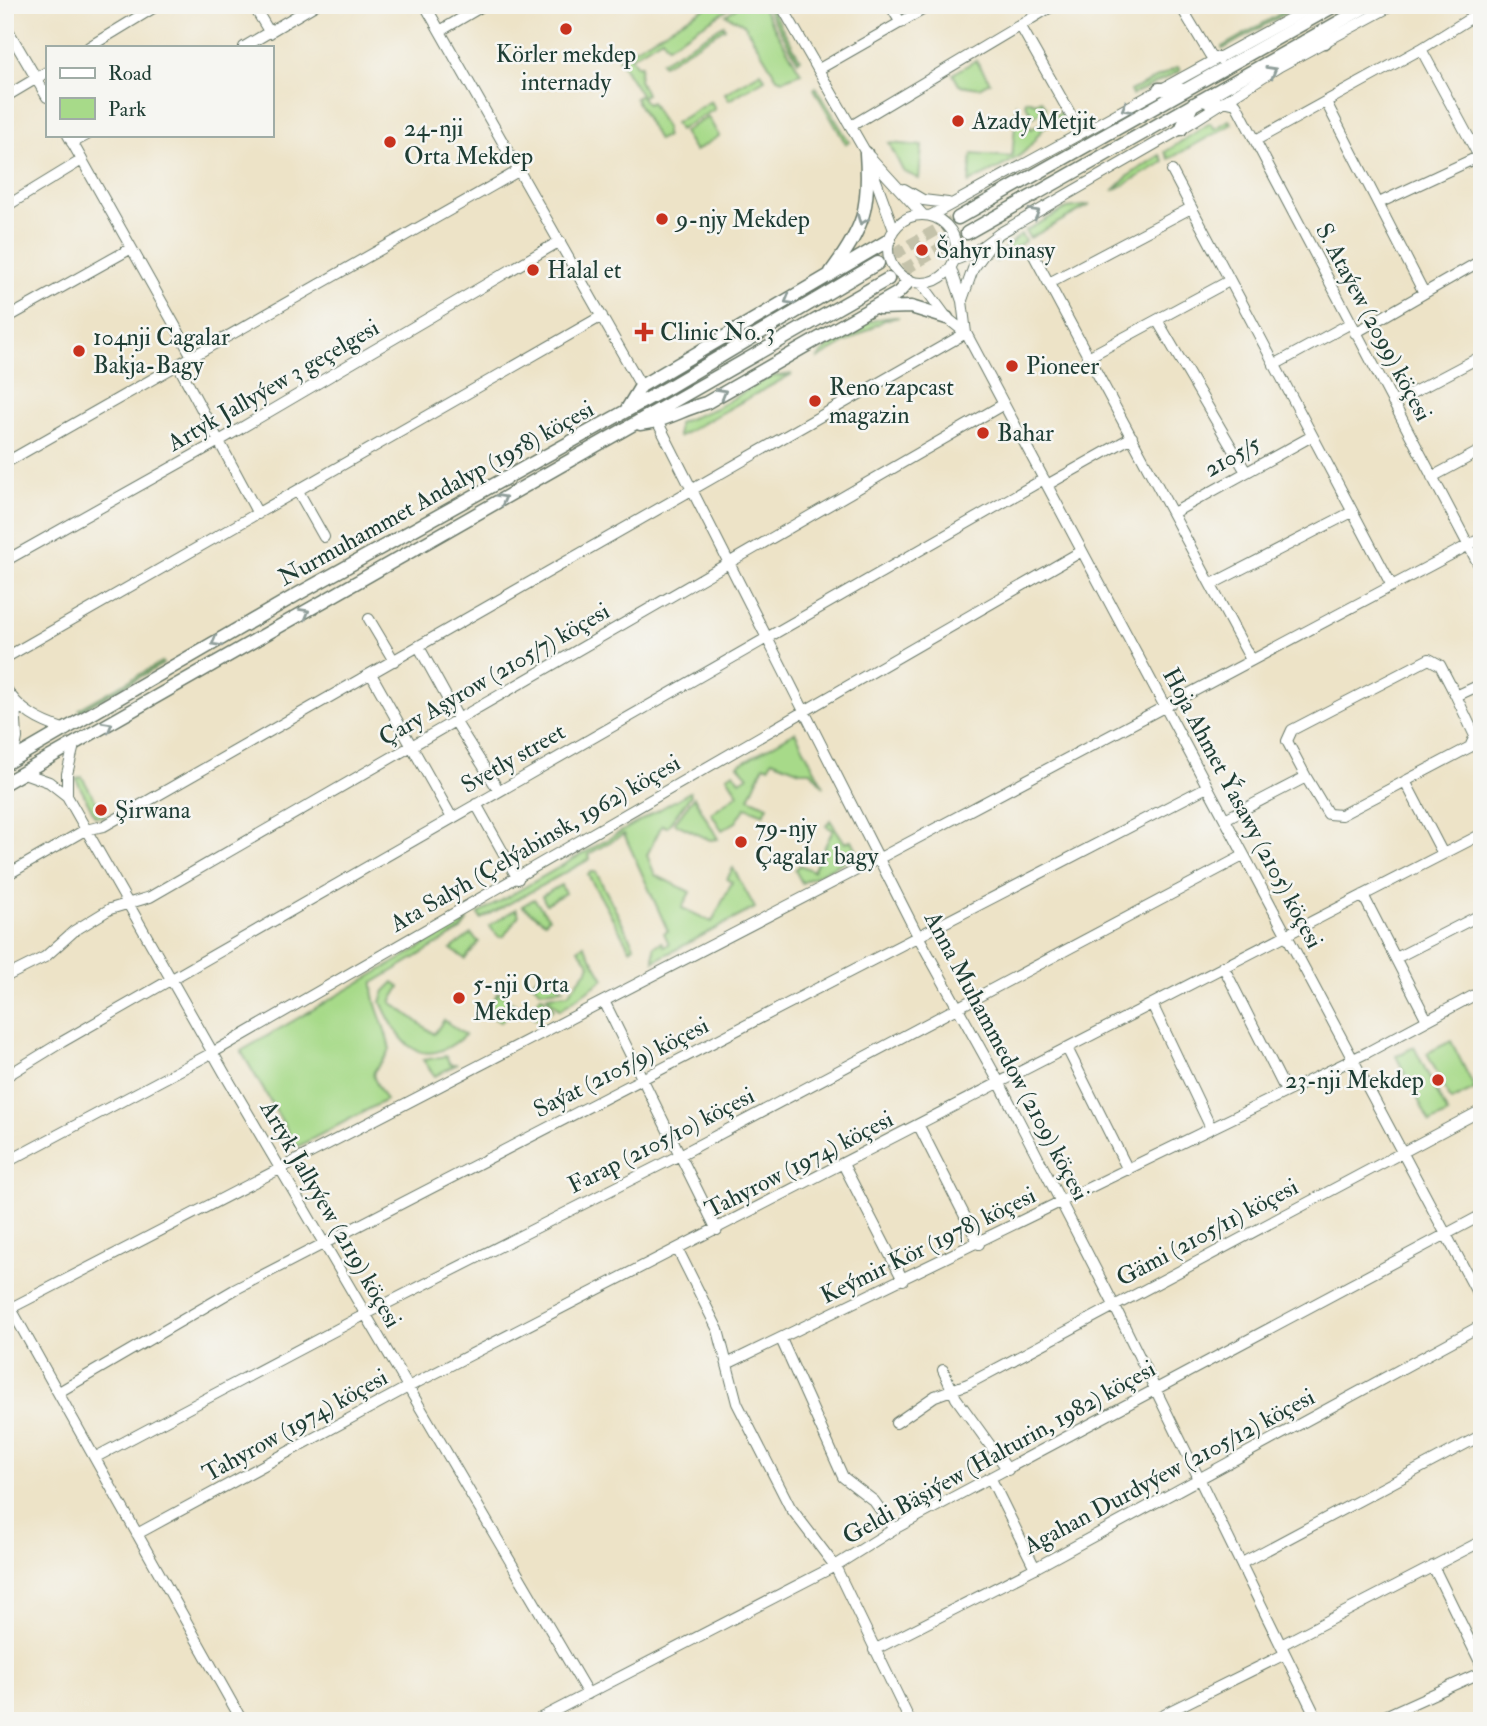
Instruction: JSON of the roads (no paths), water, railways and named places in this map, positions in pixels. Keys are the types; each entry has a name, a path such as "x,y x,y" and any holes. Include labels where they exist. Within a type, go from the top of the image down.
{"main road":[{"path":"958,218 1336,5"},
{"path":"1351,27 1369,5"},
{"path":"967,233 1369,5"},
{"path":"1297,27 1312,7"},
{"path":"1304,41 1325,42"},
{"path":"1189,88 1203,68"},
{"path":"1159,89 1189,88"},
{"path":"1197,102 1221,102"},
{"path":"1181,129 1197,102"},
{"path":"825,279 848,249 865,213 869,190 866,153"},
{"path":"626,411 641,386 825,279 892,235"},
{"name":"Nurmuhammet Andalyp (1958) köçesi","path":"9,761 298,594 669,387 878,264"},
{"name":"Nurmuhammet Andalyp (1958) köçesi","path":"5,783 636,424 656,418 888,279"},
{"path":"656,418 705,402 915,282"},
{"path":"869,310 889,306 911,307 947,318"},
{"path":"679,364 702,366"},
{"path":"669,387 679,364"}],"street":[{"path":"91,46 158,5"},
{"path":"253,5 270,33"},
{"path":"246,46 315,5"},
{"path":"425,5 641,386"},
{"path":"440,31 484,5"},
{"path":"781,5 866,153 892,235 890,262 898,273 915,282 935,281 953,264 1000,233 1181,129 1238,90 1393,5"},
{"path":"890,5 901,23"},
{"path":"819,69 931,5"},
{"path":"851,126 1054,5"},
{"path":"1180,5 1215,57"},
{"path":"892,235 909,217 926,215 952,203 1159,89 1203,68 1215,57 1312,7"},
{"path":"1255,140 1421,49 1482,10"},
{"path":"5,25 8,37 46,95"},
{"path":"1020,26 1081,133"},
{"path":"1379,203 1481,158 1421,49"},
{"path":"5,97 46,73"},
{"path":"1221,102 1236,104 1238,90"},
{"path":"1326,103 1423,291"},
{"name":"S. Ataýew (2099) köçesi","path":"1236,104 1482,571"},
{"path":"70,139 191,356"},
{"path":"866,153 926,215 942,221 951,231 956,243 953,264"},
{"path":"5,206 82,160"},
{"path":"5,463 520,170"},
{"path":"1172,171 1392,586"},
{"path":"899,186 923,200 952,203"},
{"path":"1049,283 1191,208"},
{"path":"962,301 973,269 1000,233"},
{"name":"Artyk Jallyýew 3 geçelgesi","path":"5,561 219,441 560,241"},
{"path":"5,319 130,248"},
{"path":"1032,252 1251,660"},
{"path":"1274,365 1353,328 1482,260"},
{"name":"Hoja Ahmet Ýasawy (2105) köçesi","path":"953,264 966,333 1482,1302"},
{"path":"1090,356 1229,281"},
{"name":"Hoja Ahmet Ýasawy (2105) köçesi","path":"915,282 947,318 966,333"},
{"path":"5,657 602,316"},
{"path":"1157,320 1246,472"},
{"path":"5,876 85,830 104,826 694,491 966,333"},
{"path":"1393,403 1482,356"},
{"path":"178,365 258,514"},
{"name":"Çary Aşyrow (2105/7) köçesi","path":"5,977 45,957 74,931 110,909 150,897 1004,404"},
{"name":"Anna Muhammedow (2109) köçesi","path":"656,418 806,711 878,859 1000,1084 1114,1305 1318,1721"},
{"name":"2105/5","path":"1173,513 1312,436"},
{"name":"Svetly street","path":"5,1077 767,637 1132,437"},
{"path":"1432,477 1482,450"},
{"path":"298,491 324,537"},
{"path":"1212,584 1352,512"},
{"path":"242,1721 8,1303 280,1169 604,1002 1482,538"},
{"name":"Ata Salyh (Çelýabinsk, 1962) köçesi","path":"5,1163 212,1053 518,879 1082,551"},
{"path":"369,619 394,661"},
{"path":"419,647 456,720 499,791"},
{"path":"1429,659 1440,665 1456,696 1475,736 1474,743 1337,817 1328,814 1287,741 1292,730 1429,659"},
{"path":"371,674 452,818"},
{"path":"1456,696 1482,684"},
{"path":"5,687 15,704 49,724 66,730"},
{"name":"Nurmuhammet Andalyp (1958) köçesi","path":"9,761 17,738 15,704"},
{"path":"67,796 67,774 74,745"},
{"path":"24,773 50,782 67,796"},
{"path":"1225,819 1306,777"},
{"path":"1405,781 1443,854"},
{"name":"Saýat (2105/9) köçesi","path":"59,1392 161,1331 324,1243 1207,788"},
{"name":"Artyk Jallyýew (2119) köçesi","path":"67,796 212,1053 588,1694"},
{"path":"476,804 518,879"},
{"name":"Tahyrow (1974) köçesi","path":"137,1534 408,1387 1068,1050 1223,966 1482,834"},
{"name":"Farap (2105/10) köçesi","path":"96,1457 366,1314 680,1155 1243,856"},
{"path":"1363,895 1427,1020"},
{"path":"1396,958 1482,914"},
{"path":"1223,966 1286,1091"},
{"name":"Keýmir Kör (1978) köçesi","path":"729,1363 1062,1203 1482,991"},
{"path":"604,1002 717,1230"},
{"path":"1152,1004 1211,1128"},
{"path":"1068,1050 1128,1170"},
{"name":"Gämi (2105/11) köçesi","path":"896,1423 935,1396 952,1391 1482,1110"},
{"path":"919,1126 979,1244"},
{"path":"843,1164 903,1280"},
{"name":"Geldi Bäşiýew (Halturin, 1982) köçesi","path":"535,1721 835,1566 894,1529 1482,1215"},
{"path":"678,1250 718,1330 729,1363 737,1403 780,1487 804,1527 835,1566 910,1721"},
{"name":"Agahan Durdyýew (2105/12) köçesi","path":"874,1650 1035,1568 1482,1325"},
{"path":"781,1339 843,1477 874,1501 894,1529"},
{"path":"943,1370 952,1391 1008,1470"},
{"path":"1242,1563 1482,1435"},
{"path":"991,1479 1035,1568"},
{"path":"1150,1721 1482,1541"},
{"path":"1433,1566 1482,1666"},
{"path":"1374,1721 1482,1672"}],"tunnel":[{"path":"878,263 958,218"},
{"path":"888,279 967,233"}],"place":[{"name":"Körler mekdep internady","path":"566,29"},
{"name":"Azady Metjit","path":"958,121"},
{"name":"24-nji Orta Mekdep","path":"390,142"},
{"name":"9-njy Mekdep","path":"662,219"},
{"name":"Šahyr binasy","path":"922,250"},
{"name":"Halal et","path":"533,270"},
{"name":"Clinic No. 3","path":"644,332"},
{"name":"104nji Cagalar Bakja-Bagy","path":"79,351"},
{"name":"Pioneer","path":"1012,366"},
{"name":"Reno zapcast magazin","path":"815,401"},
{"name":"Bahar","path":"983,433"},
{"name":"Şirwana","path":"101,810"},
{"name":"79-njy Çagalar bagy","path":"741,842"},
{"name":"5-nji Orta Mekdep","path":"459,998"},
{"name":"23-nji Mekdep","path":"1438,1080"}]}
